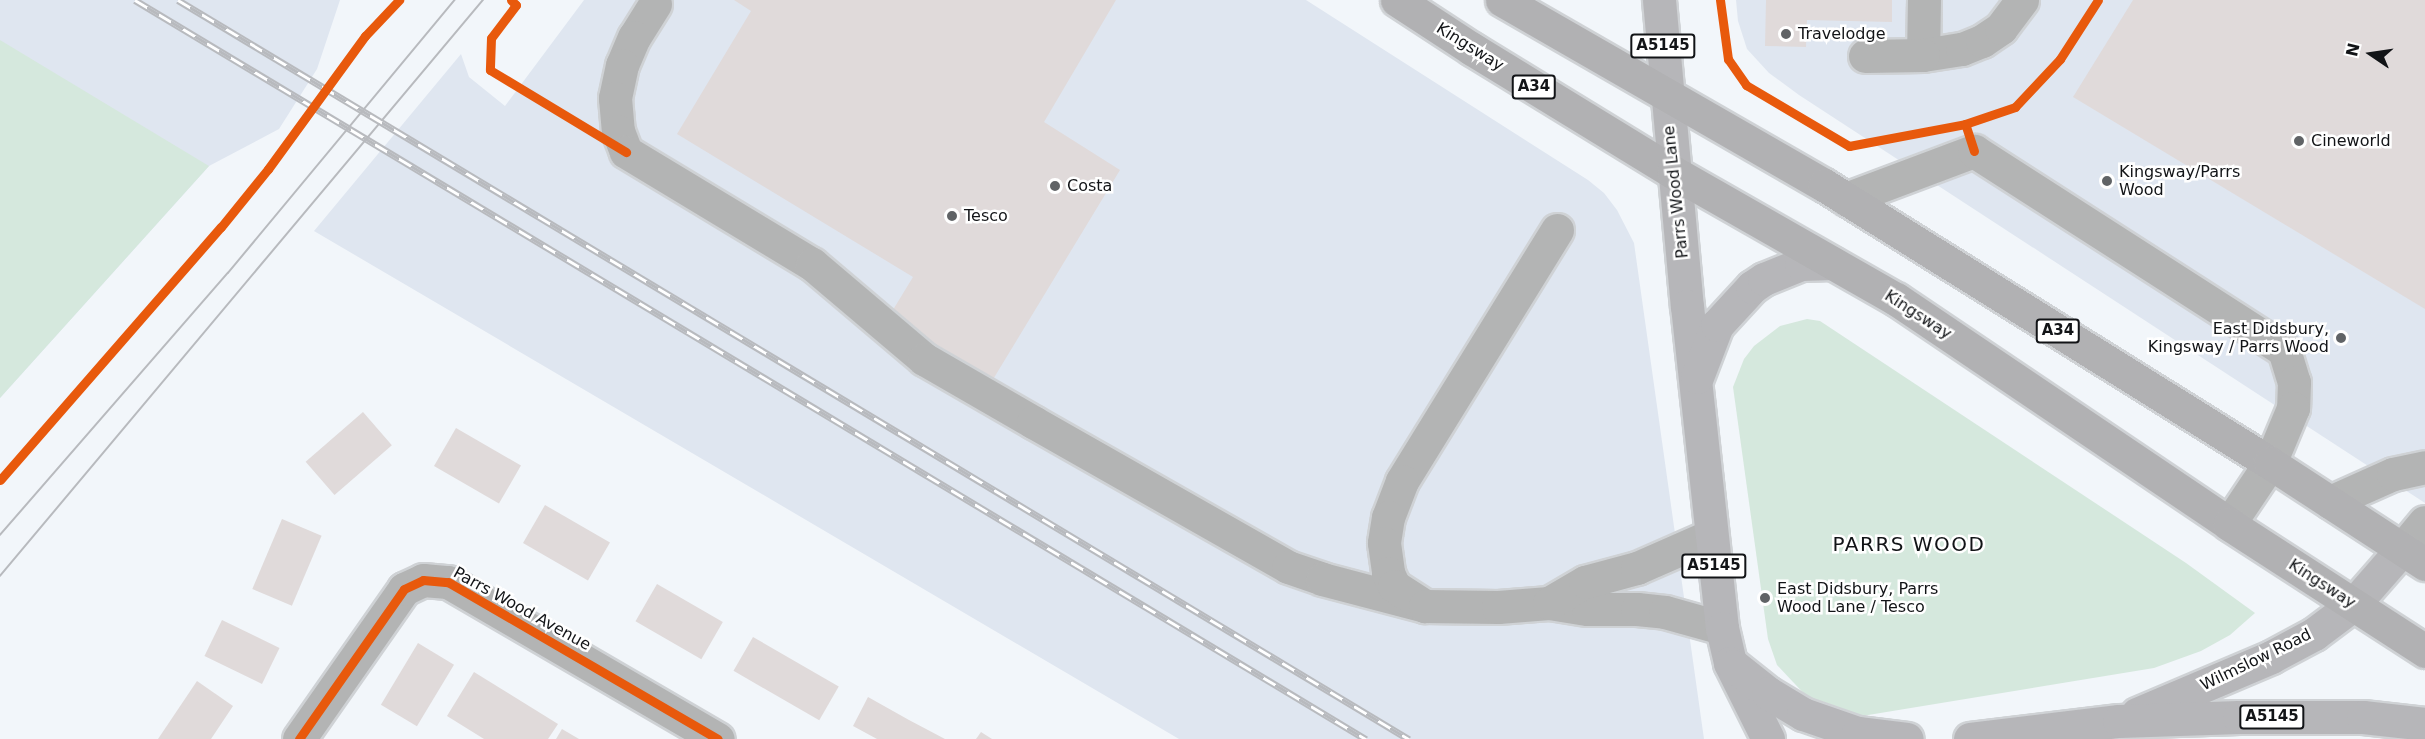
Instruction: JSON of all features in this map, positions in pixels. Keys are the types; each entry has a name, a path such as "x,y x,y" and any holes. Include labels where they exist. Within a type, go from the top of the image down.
{"highway":[{"name":"Kingsway","path":"1397,0 1472,49 1673,172 1896,299 2229,524 2425,651"},
{"name":"A34","path":"1502,0 1846,199 2270,462 2414,557"}],"main road":[{"name":"Parrs Wood Lane","path":"1659,0 1673,172 1710,536 1722,628 1730,663 1768,739"},
{"name":"Parrs Wood Lane","path":"1695,384 1717,325 1752,287 1764,279 1801,264 1832,262"},
{"name":"Wilmslow Road","path":"2119,722 2271,657 2314,634 2414,557"},
{"path":"1730,663 1768,693 1803,714 1858,733 1907,739"},
{"name":"Wilmslow Road","path":"1970,739 2119,722 2310,716 2363,717 2425,724"}],"street":[{"path":"1923,55 1924,0"},
{"path":"1865,56 1923,55 1962,49 1982,41 2001,28 2022,0"},
{"path":"655,4 634,37 622,65 615,98 618,131 626,152 812,264 924,359 1288,567 1322,579 1425,606 1498,608 1549,603 1588,609 1665,612 1722,628"},
{"path":"1846,199 1974,151 2284,350 2294,382 2293,408 2270,462 2229,524"},
{"path":"1425,606 1394,586 1388,573 1384,543 1388,517 1402,481 1557,230"},
{"path":"2330,501 2393,474 2425,467"},
{"path":"2414,557 2425,522"},
{"path":"1549,603 1585,582 1637,568 1710,536"},
{"name":"Parrs Wood Avenue","path":"299,739 404,589 423,580 448,582 718,739"}],"shaded area":[{"path":"0,0 340,0 317,69 279,129 209,166 0,398"},
{"path":"584,0 1306,0 1588,180 1604,193 1617,210 1634,243 1704,739 1179,739 314,231 461,54 469,77 505,106"},
{"path":"1736,0 2425,0 2425,503 1799,95 1769,73 1747,49 1738,21"}],"green space":[{"path":"0,40 209,166 0,398"},
{"path":"1807,319 1820,321 2186,563 2255,613 2230,635 2201,651 2154,668 1856,717 1809,699 1777,665 1768,639 1733,387 1744,359 1754,346 1780,326"}],"building":[{"name":"Tesco","path":"734,0 1116,0 1044,122 1120,170 992,381 888,318 913,277 677,134 751,11"},
{"name":"Travelodge","path":"1766,0 1892,0 1892,22 1807,20 1806,47 1765,46"},
{"name":"Cineworld","path":"2133,0 2425,0 2425,309 2073,97"},
{"path":"363,412 392,445 335,495 306,462"},
{"path":"456,428 521,466 499,504 434,466"},
{"path":"545,505 610,542 588,581 523,543"},
{"path":"282,519 322,536 292,606 252,589"},
{"path":"657,584 723,622 701,659 636,621"},
{"path":"222,620 280,648 262,684 204,656"},
{"path":"753,637 839,686 819,720 734,671"},
{"path":"418,643 454,665 417,726 381,705"},
{"path":"474,672 558,724 548,739 484,739 447,716"},
{"path":"197,681 233,706 211,739 158,739"},
{"path":"868,697 945,739 877,739 853,726"},
{"path":"562,729 579,739 556,739"},
{"path":"981,732 992,739 976,739"}],"tram line":[{"path":"0,535 228,273 455,0"},
{"path":"0,576 483,0"}],"railway":[{"path":"135,0 1366,739"},
{"path":"178,0 1409,739"}],"cycle path":[{"path":"0,480 221,227 268,169 365,36 399,0"},
{"path":"511,0 516,5 491,38 490,70 626,152"},
{"path":"1720,0 1728,59 1746,85 1849,146 1965,124"},
{"path":"1974,151 1965,124 2015,107 2060,59 2098,0"},
{"path":"299,739 404,589 423,580 448,582 718,739"}],"place":[{"name":"Travelodge","path":"1786,34"},
{"name":"Cineworld","path":"2299,141"},
{"name":"Kingsway/Parrs Wood","path":"2107,181"},
{"name":"Costa","path":"1055,186"},
{"name":"Tesco","path":"952,216"},
{"name":"East Didsbury, Kingsway / Parrs Wood","path":"2341,338"},
{"name":"East Didsbury, Parrs Wood Lane / Tesco","path":"1765,598"}],"district":[{"name":"PARRS WOOD","path":"1909,544"}]}
